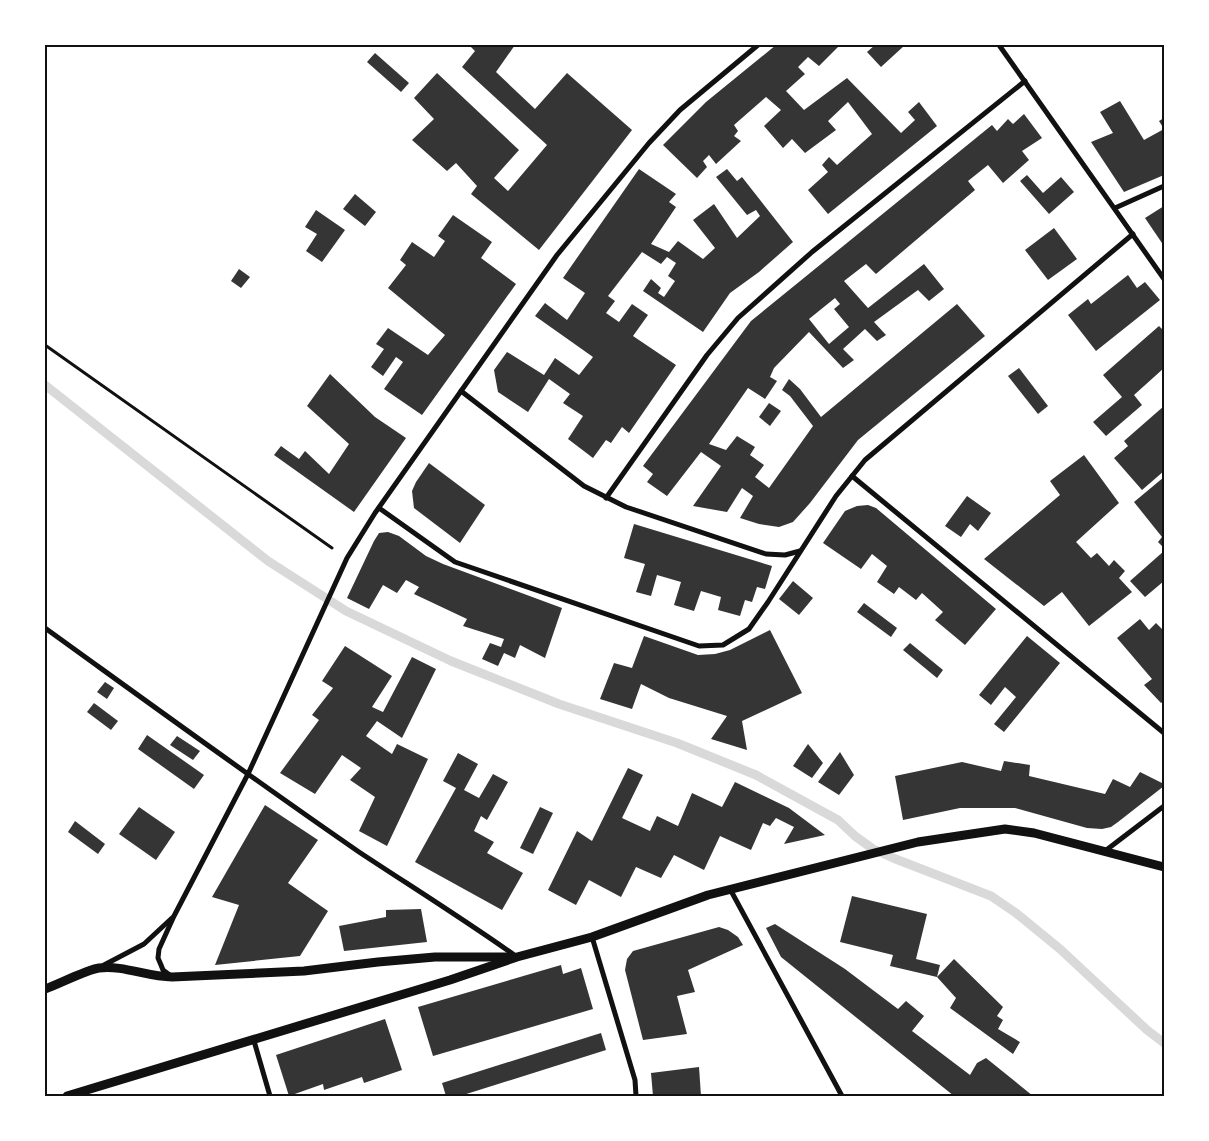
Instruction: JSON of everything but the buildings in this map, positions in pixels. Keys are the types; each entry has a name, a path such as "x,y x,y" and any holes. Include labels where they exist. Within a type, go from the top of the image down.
{"street":[{"path":"172,977 163,970 158,958 159,949 174,916 248,774 347,558 379,508 557,255 649,144 680,110 758,45"},
{"path":"999,45 1164,279"},
{"path":"606,498 707,356 738,318 812,252 1025,81"},
{"path":"1114,208 1164,186"},
{"path":"379,508 455,562 699,646 723,645 749,629 836,496 865,460 1133,234"},
{"path":"461,392 584,486 606,498 626,507 766,554 785,555 801,551"},
{"path":"852,476 1164,733"},
{"path":"45,628 361,853 475,927 517,957"},
{"path":"1104,852 1164,806"},
{"path":"67,1096 254,1041 450,980 517,957 592,937 708,895 918,842 1005,829 1034,833 1164,867"},
{"path":"730,889 842,1096"},
{"path":"45,989 97,968 144,944 174,916"},
{"path":"592,937 635,1080 636,1096"},
{"path":"97,968 115,968 155,977 172,977 304,971 435,957 517,957"},
{"path":"254,1041 270,1096"}],"path":[{"path":"45,345 347,558"}],"waterway":[{"path":"45,385 268,561 346,611 451,661 559,704 677,743 756,775 838,820 873,849 991,896 1016,913 1060,949 1147,1030 1164,1043"}]}
